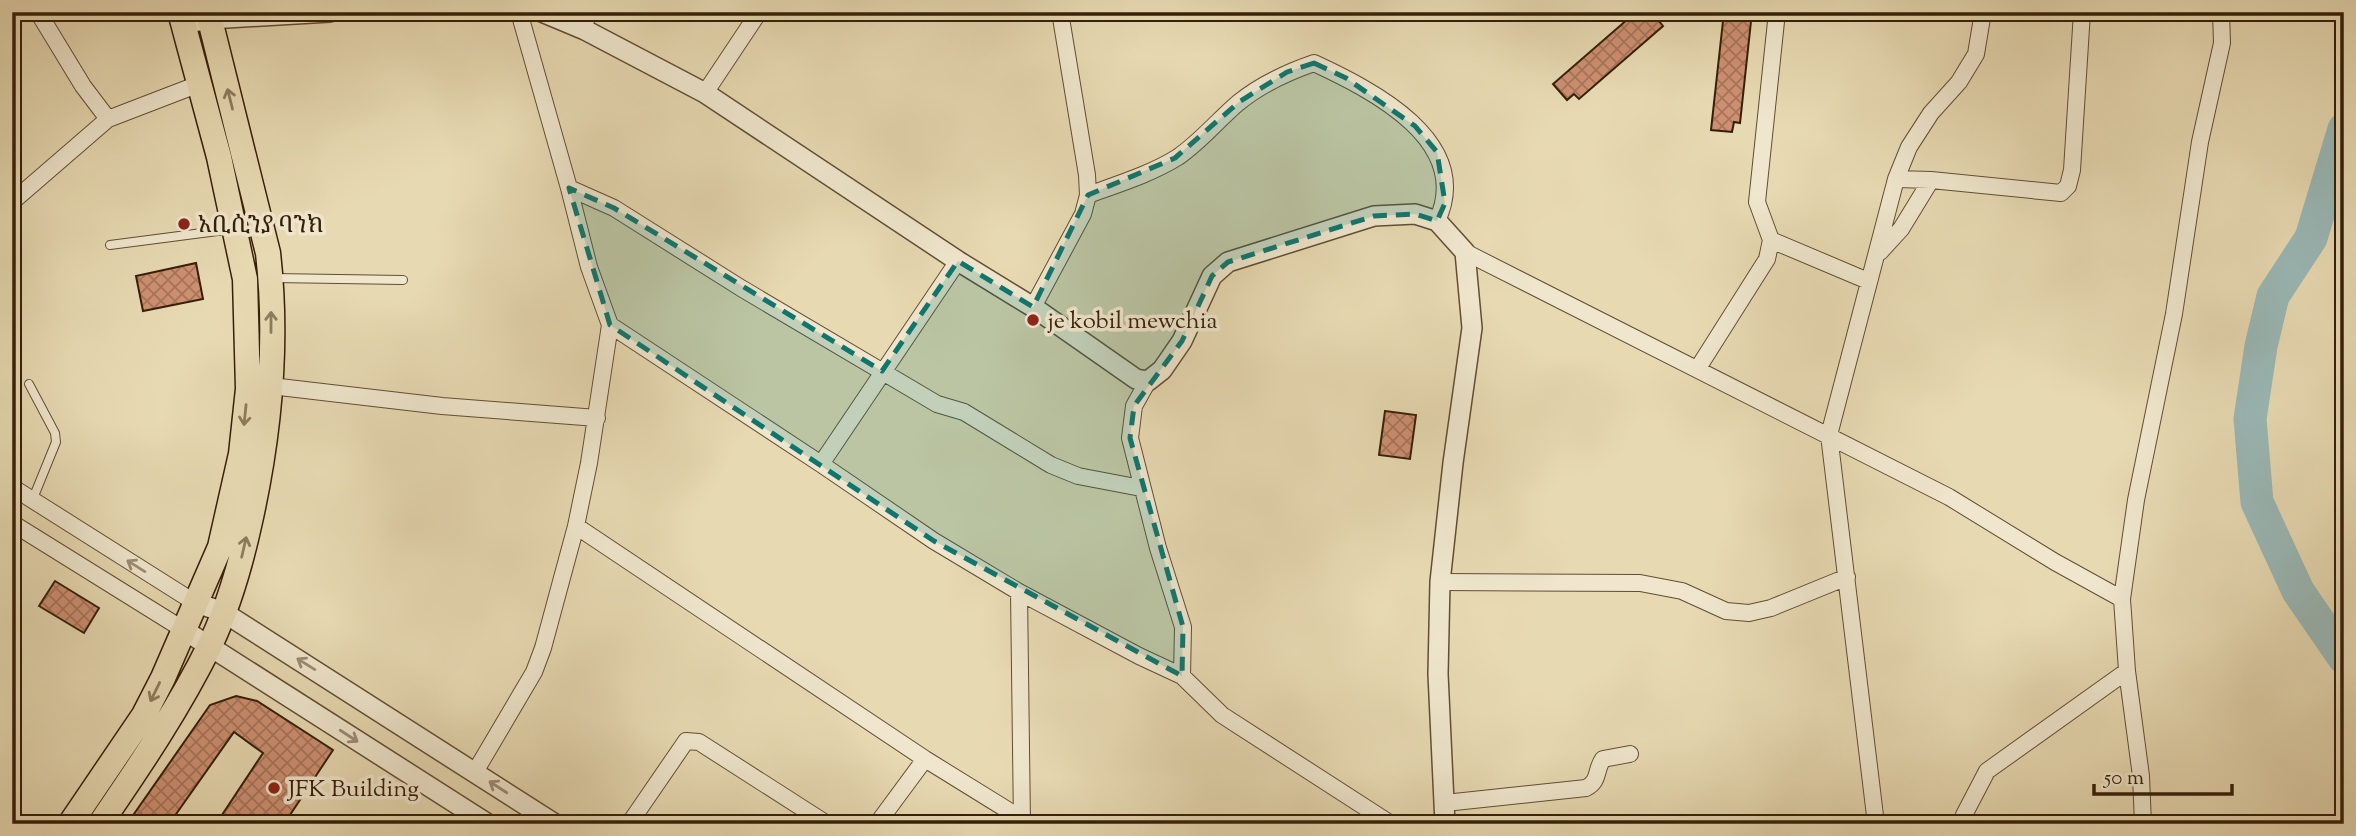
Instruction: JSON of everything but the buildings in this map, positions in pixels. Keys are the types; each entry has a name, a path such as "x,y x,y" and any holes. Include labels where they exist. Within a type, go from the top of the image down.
{"main road":[{"path":"100,824 166,728 209,646 242,557 263,460 271,386 271,278 268,253 209,16"},
{"path":"70,824 144,715 184,630 220,547 241,454 248,388 245,279 236,228 181,18"}],"street":[{"path":"38,12 82,86 108,119"},
{"path":"181,18 330,12"},
{"path":"475,772 534,673 543,648 576,526 597,418 610,325 589,267 519,12"},
{"path":"542,12 585,30 705,93 958,261 1033,307 1136,379 1148,381"},
{"path":"705,93 759,12"},
{"path":"1698,368 1767,259 1771,240 1757,202 1777,12"},
{"path":"1876,824 1829,435 1896,179 1909,147 1931,113 1959,82 1976,54 1983,12"},
{"path":"1896,179 2061,193 2068,186 2072,170 2082,12"},
{"path":"2221,12 2222,43"},
{"path":"2144,824 2141,776 2126,671 2122,598 2136,500 2174,314 2200,142 2222,43 2232,12"},
{"path":"1033,307 1083,214 1088,194 1062,13"},
{"path":"1088,194 1142,174 1175,158 1200,140 1240,102 1287,72 1314,63 1374,93 1415,126 1437,152 1445,179 1445,203 1437,220"},
{"path":"12,202 108,119 199,84"},
{"path":"1877,255 1901,229 1931,180"},
{"path":"569,188 614,208 741,288 937,404 964,412 1051,465 1078,476 1141,488"},
{"path":"1182,676 1182,627 1141,488 1130,438 1134,406 1148,381 1162,370 1182,341 1212,276 1228,262 1374,216 1415,214 1437,220 1465,252 1949,497 2122,598"},
{"path":"1771,240 1868,281"},
{"path":"1445,824 1438,674 1440,582 1472,328 1465,252"},
{"path":"821,464 881,371 958,261"},
{"path":"610,325 934,541 1019,592 1182,676 1222,715 1391,824"},
{"path":"271,386 442,406 597,418"},
{"path":"12,487 194,603 223,612 555,824"},
{"path":"12,523 488,824"},
{"path":"576,526 1022,821"},
{"path":"1440,582 1640,583 1682,591 1726,611 1749,613 1771,608 1847,577"},
{"path":"1019,592 1022,821"},
{"path":"1963,824 1964,815 1987,771 2126,671"},
{"path":"629,824 686,741 699,742 827,824"},
{"path":"1445,803 1586,788 1594,784 1602,759 1630,754"},
{"path":"877,824 925,759"}],"lane":[{"path":"585,30 595,12"},
{"path":"110,245 236,228"},
{"path":"271,278 403,280"},
{"path":"29,384 55,433 56,442 33,501"}],"highlighted area":[{"path":"1314,63 1346,78 1415,126 1437,152 1445,203 1437,221 1415,214 1374,216 1228,262 1212,276 1182,341 1134,406 1130,438 1183,627 1182,676 934,541 610,325 569,188 614,208 882,371 958,261 1033,307 1088,195 1175,158 1239,102 1287,72"}],"waterway":[{"path":"2344,129 2311,238 2273,296 2261,346 2250,419 2257,502 2298,591 2344,658"}],"place":[{"name":"አቢሲንያ ባንክ","path":"184,224"},
{"name":"je kobil mewchia","path":"1033,320"},
{"name":"JFK Building","path":"274,788"}]}
